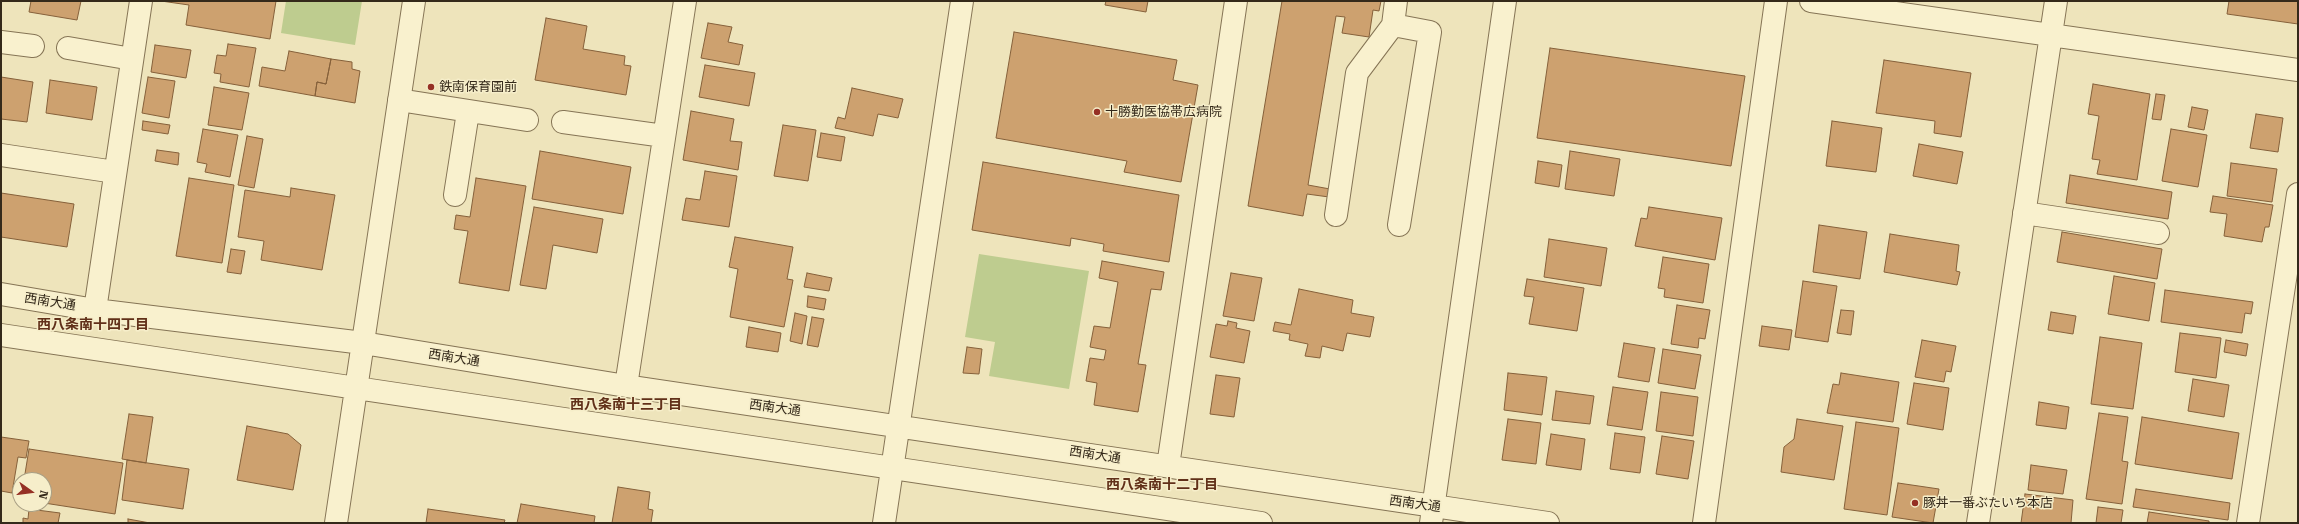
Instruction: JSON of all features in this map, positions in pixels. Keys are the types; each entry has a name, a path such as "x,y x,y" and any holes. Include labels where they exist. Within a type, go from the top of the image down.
{"street":[{"path":"95,310 141,1"},
{"path":"336,523 414,1"},
{"path":"626,386 685,1"},
{"path":"884,523 962,1"},
{"path":"1168,466 1236,1"},
{"path":"1336,215 1357,73 1392,25 1396,1"},
{"path":"1433,515 1506,1"},
{"path":"1704,523 1776,1"},
{"path":"1811,1 2298,70"},
{"path":"1978,523 2056,1"},
{"path":"1392,25 1430,32 1399,225"},
{"path":"1,42 33,46"},
{"path":"68,48 132,59"},
{"path":"399,100 468,112 528,120"},
{"path":"455,195 468,112"},
{"path":"562,122 664,136"},
{"path":"1,155 115,172"},
{"path":"2248,523 2298,194"},
{"path":"2024,213 2158,233"},
{"name":"西南大通","path":"1,294 95,310 364,343 626,386 1168,466 1433,515 1548,523"},
{"path":"1,335 1261,523"}],"green space":[{"path":"286,1 362,1 355,45 281,33"},
{"path":"979,254 1089,271 1069,389 989,376 995,342 965,337"}],"building":[{"path":"31,1 81,1 77,20 29,12"},
{"path":"161,1 276,1 270,39 186,25 189,5"},
{"path":"1106,1 1148,1 1146,12 1105,5"},
{"path":"1282,1 1381,1 1379,11 1373,10 1369,37 1342,33 1345,17 1336,16 1308,185 1330,189 1329,197 1307,194 1303,216 1248,206"},
{"path":"2229,1 2298,1 2298,24 2227,14"},
{"path":"546,18 587,26 583,49 625,56 624,65 631,66 626,95 535,80"},
{"path":"708,23 732,27 728,42 743,45 739,65 701,58"},
{"name":"十勝勤医協帯広病院","path":"1014,32 1177,60 1173,80 1198,85 1181,182 1124,172 1127,161 996,138"},
{"path":"228,44 256,48 249,87 220,82 221,74 214,73 217,55 226,56"},
{"path":"155,45 191,50 186,78 151,72"},
{"path":"1550,48 1745,76 1731,166 1537,138"},
{"path":"289,51 331,59 326,84 317,82 315,96 259,86 262,67 285,71"},
{"path":"331,59 352,62 352,69 360,71 355,103 315,96 317,82 326,84"},
{"path":"1884,60 1971,73 1961,137 1934,133 1935,121 1876,113"},
{"path":"705,65 755,73 749,106 699,97"},
{"path":"1,77 33,82 27,122 1,119"},
{"path":"148,77 175,81 169,118 142,113"},
{"path":"50,80 97,87 92,120 46,113"},
{"path":"2093,84 2150,94 2137,180 2097,174 2100,160 2092,159 2099,116 2088,114"},
{"path":"214,87 249,93 242,130 208,125"},
{"path":"852,88 903,99 898,118 878,114 873,136 835,128 838,117 845,119"},
{"path":"2156,94 2165,95 2161,120 2152,119"},
{"path":"2192,107 2208,110 2204,130 2188,127"},
{"path":"691,111 734,119 730,141 742,142 738,170 683,160"},
{"path":"2256,114 2283,118 2278,152 2250,148"},
{"path":"143,121 170,125 168,134 142,130"},
{"path":"1832,121 1882,128 1876,172 1826,166"},
{"path":"783,125 816,130 808,181 774,176"},
{"path":"203,129 238,135 230,177 205,172 207,164 197,162"},
{"path":"2171,129 2207,135 2198,187 2162,181"},
{"path":"821,133 845,137 841,161 817,157"},
{"path":"247,136 263,139 254,188 238,185"},
{"path":"1919,144 1963,152 1957,184 1913,176"},
{"path":"157,150 179,153 178,165 155,161"},
{"path":"540,151 631,167 623,214 532,199"},
{"path":"1570,151 1620,159 1614,196 1565,189"},
{"path":"1538,161 1562,165 1559,187 1535,183"},
{"path":"983,162 1179,195 1169,262 1103,251 1104,244 1071,238 1070,246 972,230"},
{"path":"2231,163 2277,169 2272,202 2227,196"},
{"path":"705,171 737,176 729,227 682,220 686,198 700,200"},
{"path":"2070,175 2172,192 2168,219 2066,203"},
{"path":"189,178 234,185 222,263 176,256"},
{"path":"476,178 526,186 509,291 459,283 468,231 454,229 456,215 470,217"},
{"path":"291,188 335,195 322,270 261,260 264,241 238,237 245,190 290,197"},
{"path":"1,193 74,204 67,247 1,237"},
{"path":"2213,196 2273,205 2269,227 2265,227 2262,242 2224,236 2227,214 2210,212"},
{"path":"534,207 603,219 597,253 553,245 546,289 520,285"},
{"path":"1649,207 1722,218 1715,260 1635,246 1641,218 1647,219"},
{"path":"1819,225 1867,232 1860,279 1813,272"},
{"path":"2062,232 2162,249 2157,279 2057,262"},
{"path":"1890,234 1959,245 1956,271 1960,272 1957,285 1884,272"},
{"path":"735,237 793,247 787,279 793,280 784,327 730,317 738,269 729,267"},
{"path":"1549,239 1607,248 1601,286 1544,277"},
{"path":"231,249 245,251 241,274 227,272"},
{"path":"1663,257 1709,264 1703,303 1664,297 1665,289 1658,288"},
{"path":"1102,261 1164,272 1161,290 1151,289 1138,364 1146,365 1138,412 1094,405 1097,383 1086,381 1090,358 1104,360 1106,350 1090,347 1094,326 1110,328 1118,282 1099,278"},
{"path":"807,273 832,278 829,291 804,287"},
{"path":"1231,273 1262,278 1254,321 1223,316"},
{"path":"2114,276 2155,283 2149,321 2108,314"},
{"path":"1527,279 1584,288 1577,331 1529,324 1534,297 1524,296"},
{"path":"1803,281 1837,286 1828,342 1795,337"},
{"path":"1299,289 1353,300 1351,313 1374,317 1370,337 1347,333 1343,351 1322,346 1320,358 1305,356 1308,344 1289,340 1290,334 1273,331 1275,322 1291,325"},
{"path":"2165,290 2253,302 2251,314 2245,313 2242,333 2161,322"},
{"path":"808,296 826,299 824,310 807,307"},
{"path":"1677,305 1710,310 1705,339 1699,338 1698,348 1671,344"},
{"path":"1841,310 1854,311 1851,335 1837,333"},
{"path":"2051,312 2076,316 2073,334 2048,330"},
{"path":"795,313 807,316 802,344 790,341"},
{"path":"812,317 824,319 818,347 807,345"},
{"path":"1228,321 1237,323 1236,328 1250,331 1244,363 1210,357 1216,324 1227,326"},
{"path":"1762,326 1792,330 1789,350 1759,346"},
{"path":"749,327 781,333 778,352 746,347"},
{"path":"2180,333 2221,338 2216,378 2175,372"},
{"path":"2100,337 2142,343 2133,409 2091,404"},
{"path":"1922,340 1956,346 1951,372 1946,371 1944,382 1915,377"},
{"path":"2226,340 2248,344 2246,356 2224,352"},
{"path":"1624,343 1655,348 1649,382 1618,377"},
{"path":"967,347 982,349 979,374 963,373"},
{"path":"1663,349 1701,355 1695,389 1658,383"},
{"path":"1508,373 1547,377 1542,415 1504,410"},
{"path":"1841,373 1899,382 1893,422 1827,413 1833,384 1839,385"},
{"path":"1216,375 1240,378 1234,417 1210,414"},
{"path":"2193,379 2229,385 2224,417 2188,411"},
{"path":"1914,383 1949,388 1943,430 1907,424"},
{"path":"1613,387 1648,392 1642,430 1607,425"},
{"path":"1556,391 1594,396 1590,424 1552,420"},
{"path":"1661,392 1698,397 1693,436 1656,431"},
{"path":"2039,402 2069,407 2066,429 2036,425"},
{"path":"2099,413 2128,417 2122,461 2128,462 2122,504 2086,499"},
{"path":"129,414 153,417 146,463 122,459"},
{"path":"2142,417 2239,433 2232,479 2135,464"},
{"path":"1508,419 1541,423 1536,464 1502,460"},
{"path":"1797,419 1843,426 1834,480 1781,472 1784,447 1794,439"},
{"path":"1856,422 1899,428 1887,515 1844,509"},
{"path":"247,426 288,434 301,445 293,490 237,480"},
{"path":"1615,433 1645,437 1640,473 1610,469"},
{"path":"1551,434 1585,439 1581,470 1546,465"},
{"path":"1662,436 1694,441 1688,479 1656,474"},
{"path":"1,437 29,441 26,458 18,457 16,472 12,472 12,493 1,491"},
{"path":"29,449 123,463 115,514 52,504 52,472 25,472"},
{"path":"127,460 189,469 183,509 122,500"},
{"path":"2031,465 2067,470 2063,494 2028,490"},
{"name":"豚丼一番ぶたいち本店","path":"1898,483 1939,489 1933,523 1892,517"},
{"path":"618,487 650,492 648,509 653,510 651,523 612,523"},
{"path":"2136,489 2230,503 2228,520 2133,507"},
{"path":"2025,494 2073,500 2071,523 2021,523"},
{"path":"521,504 595,516 594,523 517,523"},
{"path":"2098,507 2123,510 2121,523 2096,523"},
{"path":"428,509 505,520 504,523 426,523"},
{"path":"29,512 60,513 58,523 23,523 23,518 28,519"},
{"path":"2149,512 2209,521 2209,523 2147,523"},
{"path":"128,519 150,523 128,523"}],"place":[{"name":"鉄南保育園前","path":"431,87"},
{"name":"十勝勤医協帯広病院","path":"1097,112"},
{"name":"豚丼一番ぶたいち本店","path":"1915,503"}],"district":[{"name":"西八条南十四丁目","path":"93,325"},
{"name":"西八条南十三丁目","path":"626,405"},
{"name":"西八条南十二丁目","path":"1162,485"}]}
